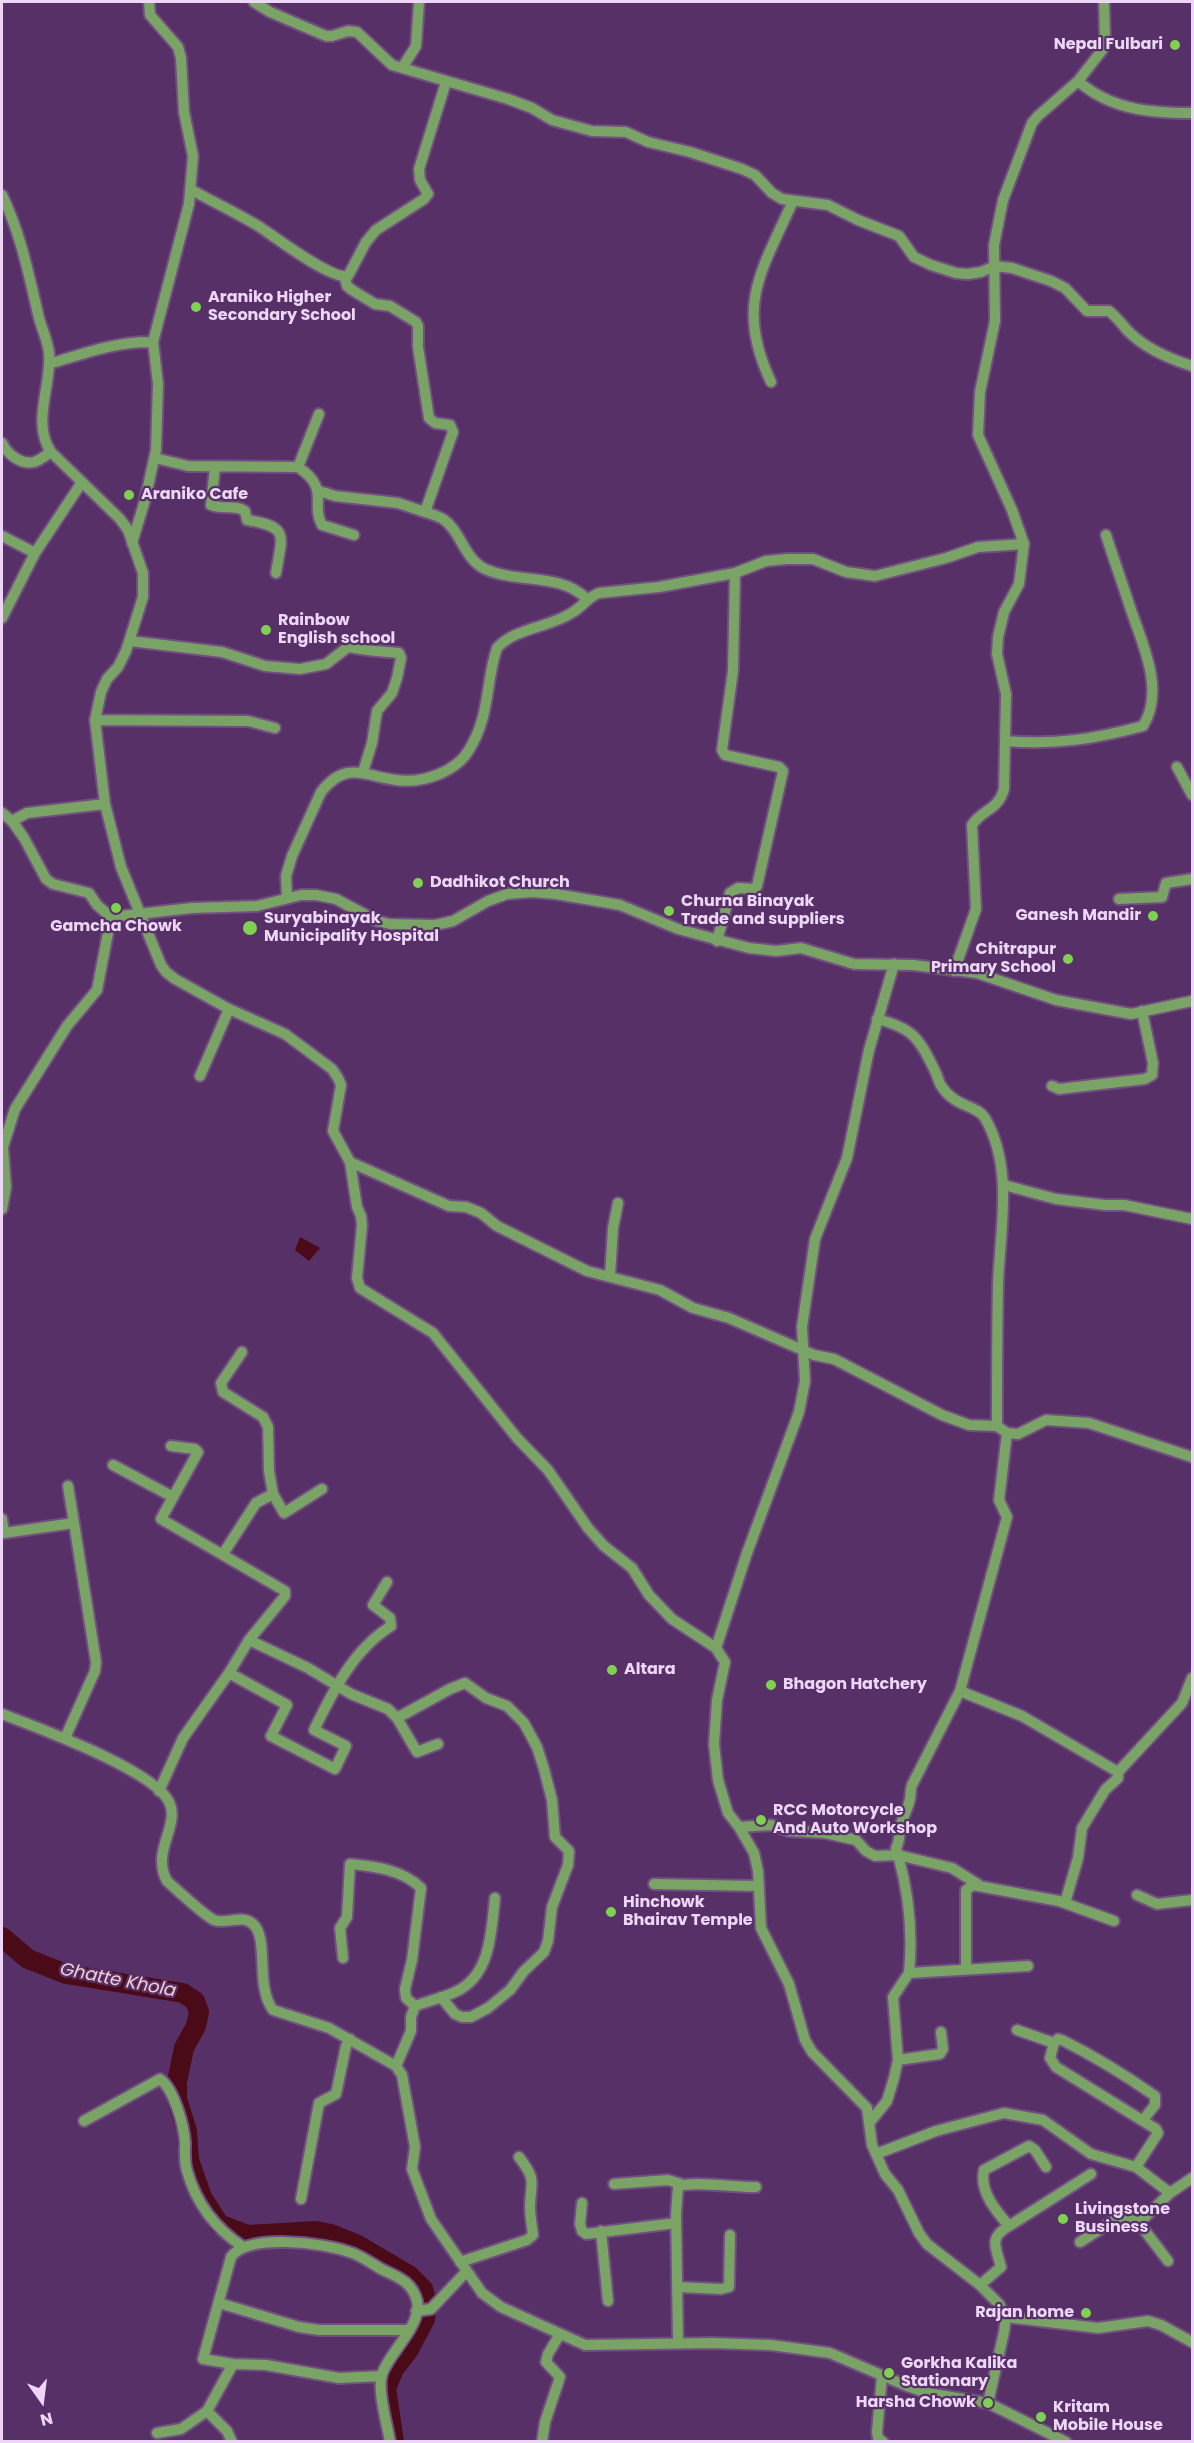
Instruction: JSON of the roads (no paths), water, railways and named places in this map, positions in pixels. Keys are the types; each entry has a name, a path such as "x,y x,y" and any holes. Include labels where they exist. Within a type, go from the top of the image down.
{"street":[{"path":"132,543 155,458 158,384 153,342 189,204 193,156 184,112 181,58 177,47 150,15 149,2"},
{"path":"254,2 270,12 327,36 348,31 357,32 384,58 402,68 508,99 532,108 552,120 592,131 629,133 648,142 690,152 742,169 755,175 772,193 782,199 828,205 899,236 914,257 932,265 956,273 968,274 995,266 1012,267 1051,281 1070,292 1083,309 1093,312 1109,311 1130,332 1152,348 1166,357 1192,366"},
{"path":"402,68 416,46 419,2"},
{"path":"954,971 976,909 972,825 994,808 1001,799 1004,789 1006,694 997,654 998,637 1004,612 1019,584 1024,544 1012,510 978,435 980,393 995,321 994,245 1003,200 1032,123 1078,81 1103,49 1104,2"},
{"path":"1078,81 1092,93 1110,103 1165,112 1192,112"},
{"path":"345,278 366,242 376,230 424,199 428,194 420,180 419,169 446,82"},
{"path":"190,189 259,227 317,265 345,278"},
{"path":"2,195 19,236 49,352 42,431 46,444 51,452 120,519 128,530 143,573 144,584 139,616 122,661 107,679 101,692 95,720 105,804 121,867 140,915 166,972 229,1009 285,1034 332,1069 340,1085 333,1131 350,1162 362,1225 357,1278 360,1288 433,1333 517,1438 548,1470 588,1528 604,1546 632,1568 649,1595 672,1619 716,1648 725,1662 717,1700 714,1744 717,1771 728,1814 739,1827 754,1853 761,1928 789,1984 805,2040 812,2052 867,2108 872,2145 885,2174 898,2190 927,2244 980,2285 999,2304 1006,2317 988,2403"},
{"path":"771,382 760,359 752,326 754,300 761,272 793,201"},
{"path":"345,278 347,286 352,290 375,304 390,306 408,316 418,326 418,347 429,418 435,423 453,427 449,445 425,512"},
{"path":"49,364 107,347 140,341 153,342"},
{"path":"298,467 319,414"},
{"path":"2,443 13,457 25,462 34,462 51,452"},
{"path":"155,458 188,466 298,467 310,477 319,491 322,525 354,535"},
{"path":"215,467 211,505 220,508 240,507 245,511 247,520 265,523 277,528 280,532 276,573"},
{"path":"2,618 35,553 82,482"},
{"path":"319,491 335,496 398,503 443,519 472,560 481,566 511,577 554,581 578,591 587,599"},
{"path":"1006,741 1041,744 1099,738 1143,726 1149,717 1152,679 1146,651 1106,535"},
{"path":"2,536 35,553"},
{"path":"287,898 286,876 292,856 321,792 327,784 342,774 363,772 407,782 435,776 451,768 471,748 483,719 497,648 512,636 573,613 587,599 599,593 659,587 735,573 766,561 813,559 846,572 875,576 946,558 978,547 1024,544"},
{"path":"717,941 730,893 738,888 755,889 757,886 783,771 779,767 725,755 722,750 733,671 735,573"},
{"path":"130,642 222,652 265,666 300,669 326,664 348,646 370,652 379,650 399,653 397,678 392,693 376,711 372,743 363,772"},
{"path":"95,720 238,721 275,728"},
{"path":"1177,767 1192,795"},
{"path":"12,821 27,813 69,810 105,804"},
{"path":"2,813 12,821 24,838 46,879 53,884 88,893 97,905 111,917 192,908 257,906 287,898 316,895 336,899 377,921 425,925 453,921 488,901 507,894 532,892 620,905 678,929 717,941 758,949 801,948 854,964 913,964 977,973 1056,1000 1131,1014 1192,1001"},
{"path":"1119,899 1162,897 1166,883 1192,879"},
{"path":"2,1209 6,1187 3,1147 15,1109 67,1026 97,990 111,917"},
{"path":"716,1648 747,1553 799,1412 805,1381 802,1327 815,1239 847,1158 877,1019 894,964"},
{"path":"200,1076 229,1009"},
{"path":"1052,1086 1059,1089 1145,1078 1152,1075 1153,1062 1142,1011"},
{"path":"877,1019 897,1024 910,1031 926,1052 940,1085 946,1093 954,1101 978,1110 983,1115 996,1145 1004,1185 998,1285 997,1426"},
{"path":"350,1162 449,1206 466,1207 481,1213 497,1226 587,1271 660,1290 693,1308 729,1318 814,1355 834,1359 942,1415 969,1425 997,1426 1007,1433 1018,1434 1046,1420 1058,1419 1089,1423 1192,1457"},
{"path":"1004,1185 1056,1198 1105,1205 1125,1205 1192,1219"},
{"path":"610,1276 613,1227 618,1203"},
{"path":"242,1352 221,1383 223,1392 262,1417 268,1427 268,1472 273,1494 284,1513 322,1489"},
{"path":"870,2122 887,2101 898,2060 893,1997 909,1973 912,1947 909,1900 896,1848 900,1841 900,1830 910,1798 909,1792 960,1690 1007,1517 999,1500 1007,1433"},
{"path":"159,1791 183,1738 229,1673 249,1640 285,1596 285,1591 161,1519 198,1452 195,1449 171,1446"},
{"path":"113,1465 174,1497"},
{"path":"65,1738 96,1662 69,1486"},
{"path":"223,1554 256,1503 273,1494"},
{"path":"2,1519 4,1533 74,1523"},
{"path":"229,1673 287,1706 271,1736 335,1769 346,1746 314,1730 336,1684 357,1655 391,1626 390,1618 373,1605 387,1581"},
{"path":"249,1640 308,1668 351,1694 388,1709 397,1718 417,1752 438,1744"},
{"path":"1065,1903 1078,1858 1082,1828 1105,1790 1118,1778 1118,1772 1182,1703 1192,1678"},
{"path":"397,1718 465,1683 486,1698 507,1706 515,1713 537,1747 552,1800 555,1837 569,1851 568,1865 552,1907 548,1941 544,1952 524,1971 510,1990 488,2008 471,2017 462,2018 455,2014 441,1997"},
{"path":"960,1690 1022,1716 1118,1772"},
{"path":"2,1714 65,1738 115,1761 159,1791 170,1804 171,1814 162,1855 163,1874 167,1881 214,1920 247,1920 254,1924 260,1935 264,1990 267,2003 273,2010 329,2028 396,2066 402,2076 415,2147 412,2169 432,2219 482,2293 501,2307 585,2345 678,2342 771,2345 830,2354 927,2392 988,2403 1066,2442"},
{"path":"739,1827 771,1825 789,1832 825,1833 856,1840 866,1851 875,1856 898,1855 952,1868 979,1885"},
{"path":"343,1958 340,1928 347,1917 350,1864 365,1865 410,1879 421,1888 412,1960 405,1989 406,1998 415,2006"},
{"path":"654,1884 758,1886"},
{"path":"966,1969 966,1890 972,1885 1065,1903 1114,1921"},
{"path":"1137,1895 1157,1904 1192,1900"},
{"path":"415,2006 457,1991 473,1979 484,1962 491,1935 495,1898"},
{"path":"909,1973 1028,1966"},
{"path":"396,2066 411,2031 411,2017 415,2006"},
{"path":"1017,2030 1054,2043 1062,2040 1075,2046 1155,2096 1155,2105 1143,2120"},
{"path":"898,2060 940,2054 941,2032"},
{"path":"301,2199 319,2103 336,2094 346,2046 350,2039"},
{"path":"1054,2043 1050,2058 1056,2067 1156,2129 1158,2133 1136,2167"},
{"path":"84,2121 160,2079 164,2082 172,2095 183,2129 187,2170 197,2196 215,2225 243,2247"},
{"path":"876,2154 936,2131 1004,2113 1043,2120 1090,2154 1136,2167 1170,2193"},
{"path":"1008,2226 988,2198 983,2176 984,2170 1029,2146 1035,2150 1046,2168"},
{"path":"416,2311 431,2309 463,2267 527,2240 533,2235 530,2210 534,2185 532,2177 519,2157"},
{"path":"980,2285 1002,2267 994,2241 998,2232 1091,2174"},
{"path":"1139,2223 1170,2193 1192,2178"},
{"path":"614,2184 668,2180 681,2184 756,2187"},
{"path":"678,2342 676,2223 678,2187 681,2184"},
{"path":"582,2203 580,2224 582,2231 586,2234 676,2223"},
{"path":"1080,2242 1123,2217 1139,2223 1168,2261"},
{"path":"601,2231 608,2301"},
{"path":"677,2287 721,2289 729,2287 730,2235"},
{"path":"381,2376 339,2378 266,2365 232,2364 203,2359 231,2258 235,2252 243,2247 272,2243 310,2242 352,2253 405,2280 417,2302 416,2311 409,2330 387,2361 381,2376 390,2442"},
{"path":"219,2303 299,2327 319,2330 409,2330"},
{"path":"1006,2317 1098,2328 1148,2321 1161,2325 1192,2342"},
{"path":"542,2442 544,2422 560,2377 546,2362 560,2334"},
{"path":"157,2433 181,2429 207,2411 232,2364"},
{"path":"882,2376 877,2432 878,2438 883,2442"},
{"path":"207,2411 227,2431 232,2442"}],"waterway":[{"name":"Ghatte Khola","path":"2,1937 28,1959 66,1974 183,1993 195,2001 199,2012 196,2026 184,2048 177,2082 177,2099 187,2131 189,2160 202,2197 219,2224 248,2235 316,2231 331,2234 358,2245 409,2275 423,2289 427,2303 425,2319 408,2351 394,2369 386,2388 394,2442"}],"place":[{"name":"Nepal Fulbari","path":"1175,45"},
{"name":"Araniko Higher Secondary School","path":"196,307"},
{"name":"Araniko Cafe","path":"129,495"},
{"name":"Rainbow English school","path":"266,630"},
{"name":"Dadhikot Church","path":"418,883"},
{"name":"Gamcha Chowk","path":"116,908"},
{"name":"Churna Binayak Trade and suppliers","path":"669,911"},
{"name":"Ganesh Mandir","path":"1153,916"},
{"name":"Suryabinayak Municipality Hospital","path":"250,928"},
{"name":"Chitrapur Primary School","path":"1068,959"},
{"name":"Altara","path":"612,1670"},
{"name":"Bhagon Hatchery","path":"771,1685"},
{"name":"RCC Motorcycle And Auto Workshop","path":"761,1820"},
{"name":"Hinchowk Bhairav Temple","path":"611,1912"},
{"name":"Livingstone Business","path":"1063,2219"},
{"name":"Rajan home","path":"1086,2313"},
{"name":"Gorkha Kalika Stationary","path":"889,2373"},
{"name":"Harsha Chowk","path":"988,2403"},
{"name":"Kritam Mobile House","path":"1041,2417"}]}
